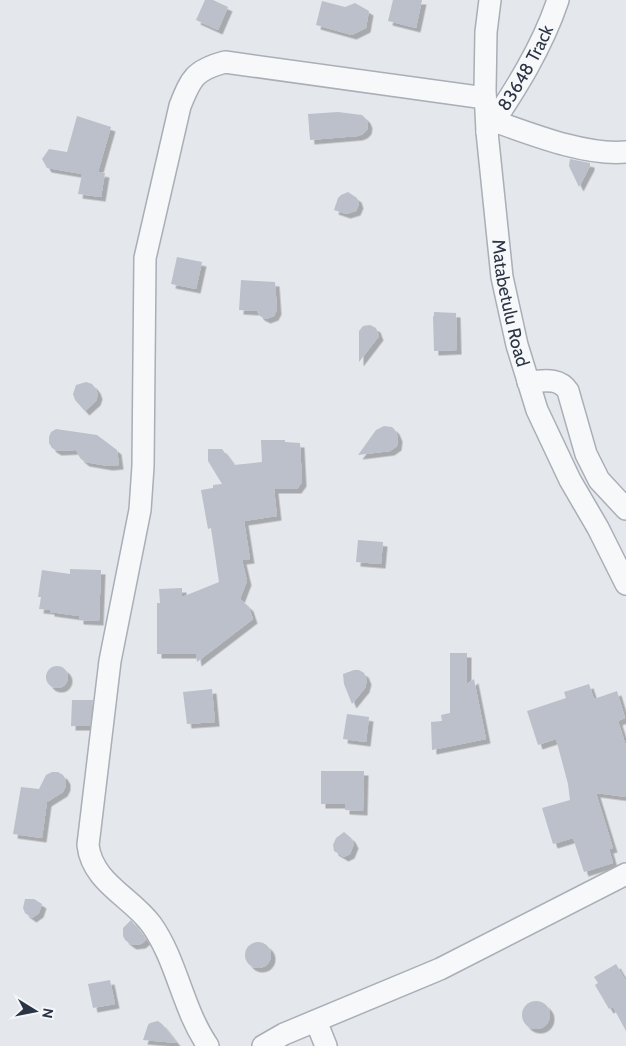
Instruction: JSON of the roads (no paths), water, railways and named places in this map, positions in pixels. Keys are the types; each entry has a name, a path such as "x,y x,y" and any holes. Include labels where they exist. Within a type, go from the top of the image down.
{"street":[{"name":"Matabetulu Road","path":"490,0 486,32 485,98 490,126 502,276 517,345 538,410 570,480 598,528 626,584"},
{"name":"83648 Track","path":"490,126 509,100 533,58 558,0"},
{"path":"208,1046 201,1036 181,992 167,951 156,932 143,914 106,882 93,866 88,845 110,661 140,510 143,466 145,258 180,106 194,77 202,70 225,62 485,98"},
{"path":"490,126 563,144 603,151 626,152"},
{"path":"528,382 556,381 563,384 568,391 586,454 599,480 626,509"},
{"path":"263,1046 284,1034 440,969 626,874"},
{"path":"316,1021 326,1046"}]}
